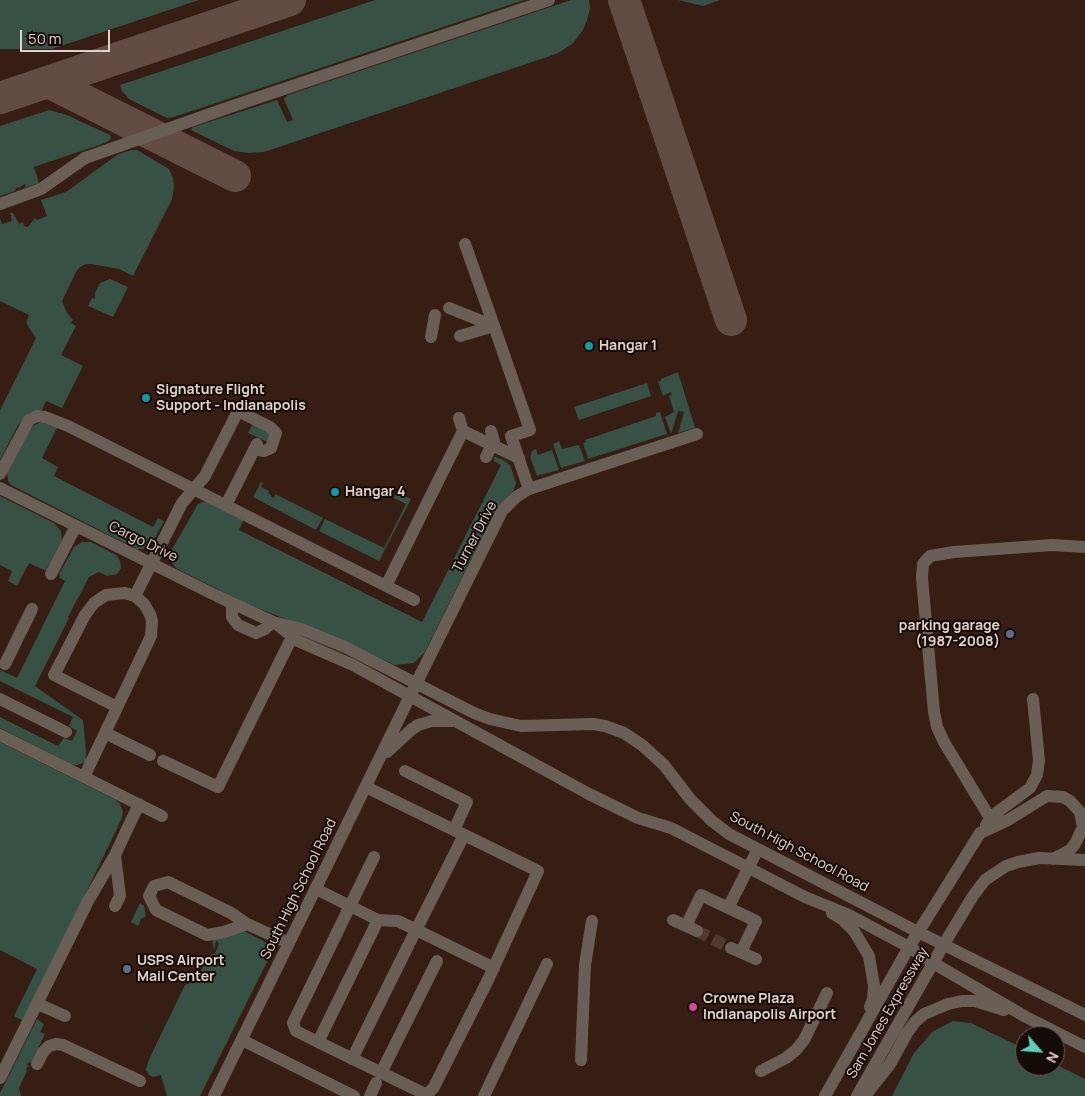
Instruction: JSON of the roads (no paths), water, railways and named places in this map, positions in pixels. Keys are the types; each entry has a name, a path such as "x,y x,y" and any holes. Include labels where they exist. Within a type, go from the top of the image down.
{"street":[{"path":"0,204 41,190 85,158 230,107 549,0"},
{"path":"465,244 530,430 491,444"},
{"path":"449,308 494,326"},
{"path":"431,337 435,315"},
{"path":"460,336 494,326"},
{"path":"135,596 182,503 205,476 238,411 270,427 276,433 271,448 264,451 256,446 226,505"},
{"path":"0,474 29,420 37,416 45,417 68,426 414,600"},
{"path":"386,586 463,431 459,418"},
{"path":"463,431 519,458"},
{"name":"Turner Drive","path":"416,683 502,511 516,497 530,489 697,434"},
{"path":"511,436 530,489"},
{"name":"Cargo Drive","path":"0,488 232,603 273,622 301,629 345,647 416,683"},
{"path":"51,574 76,526"},
{"path":"990,818 944,742 937,727 924,597 923,564 930,556 954,552 1052,545 1085,547"},
{"path":"84,777 151,636 152,621 144,604 135,596 125,593 106,595 94,603 84,615 54,676 117,707"},
{"path":"5,664 32,609"},
{"name":"Cargo Drive","path":"273,622 298,641 353,665 410,696"},
{"path":"163,761 218,787 292,636"},
{"name":"South High School Road","path":"214,1096 416,683 474,713 509,724 533,726 592,724 605,726 624,733 642,745 664,764 690,799 712,821 729,834 918,932 1085,1015"},
{"path":"410,696 589,794 638,818 671,828 805,897 849,915 909,947 1026,1017 1085,1047"},
{"path":"984,830 990,818 1026,793 1037,776 1039,760 1033,699"},
{"path":"0,700 66,732"},
{"path":"377,764 393,746 418,725 443,720 460,722"},
{"path":"105,733 150,755"},
{"path":"0,736 162,816"},
{"path":"352,1059 416,929 459,832 467,802 405,771"},
{"path":"366,787 538,871 494,968 434,1087 427,1096 379,1078 352,1059 296,1031 293,1023 374,856"},
{"path":"984,830 1008,820 1047,796 1063,797 1070,801 1080,812 1082,827 1075,844 1070,850 1053,859"},
{"path":"0,1078 88,901 115,855 138,804"},
{"name":"Sam Jones Expressway","path":"825,1096 909,947 975,838 984,830"},
{"path":"728,908 758,849"},
{"path":"115,855 120,896 115,906"},
{"name":"Sam Jones Expressway","path":"857,1096 944,944 985,880 1006,866 1018,862 1039,858 1085,860"},
{"path":"247,924 224,932 207,935 156,910 149,896 154,886 168,882 231,913 247,924 289,943"},
{"path":"316,889 378,920 398,921 416,929 442,951 494,968"},
{"path":"673,920 691,929 701,895 756,921 736,950 756,959"},
{"path":"805,897 848,925 869,956 874,986 873,999 861,1030"},
{"path":"318,1042 378,920"},
{"path":"581,1060 585,965 592,922"},
{"path":"370,1096 442,951"},
{"path":"484,1096 547,964"},
{"path":"761,1071 786,1058 796,1050 804,1040 827,993"},
{"path":"865,1096 890,1064 915,1022 924,1014 936,1008 948,1004 975,1001 1026,1017"},
{"path":"38,1004 65,1016"},
{"path":"242,1040 354,1096"},
{"path":"36,1064 48,1046 63,1045 140,1081"}],"tunnel":[{"path":"697,931 731,948"}],"place":[{"name":"Hangar 1","path":"589,346"},
{"name":"Signature Flight Support - Indianapolis","path":"146,398"},
{"name":"Hangar 4","path":"335,492"},
{"name":"parking garage (1987-2008)","path":"1010,634"},
{"name":"USPS Airport Mail Center","path":"127,969"},
{"name":"Crowne Plaza Indianapolis Airport","path":"693,1007"}]}
